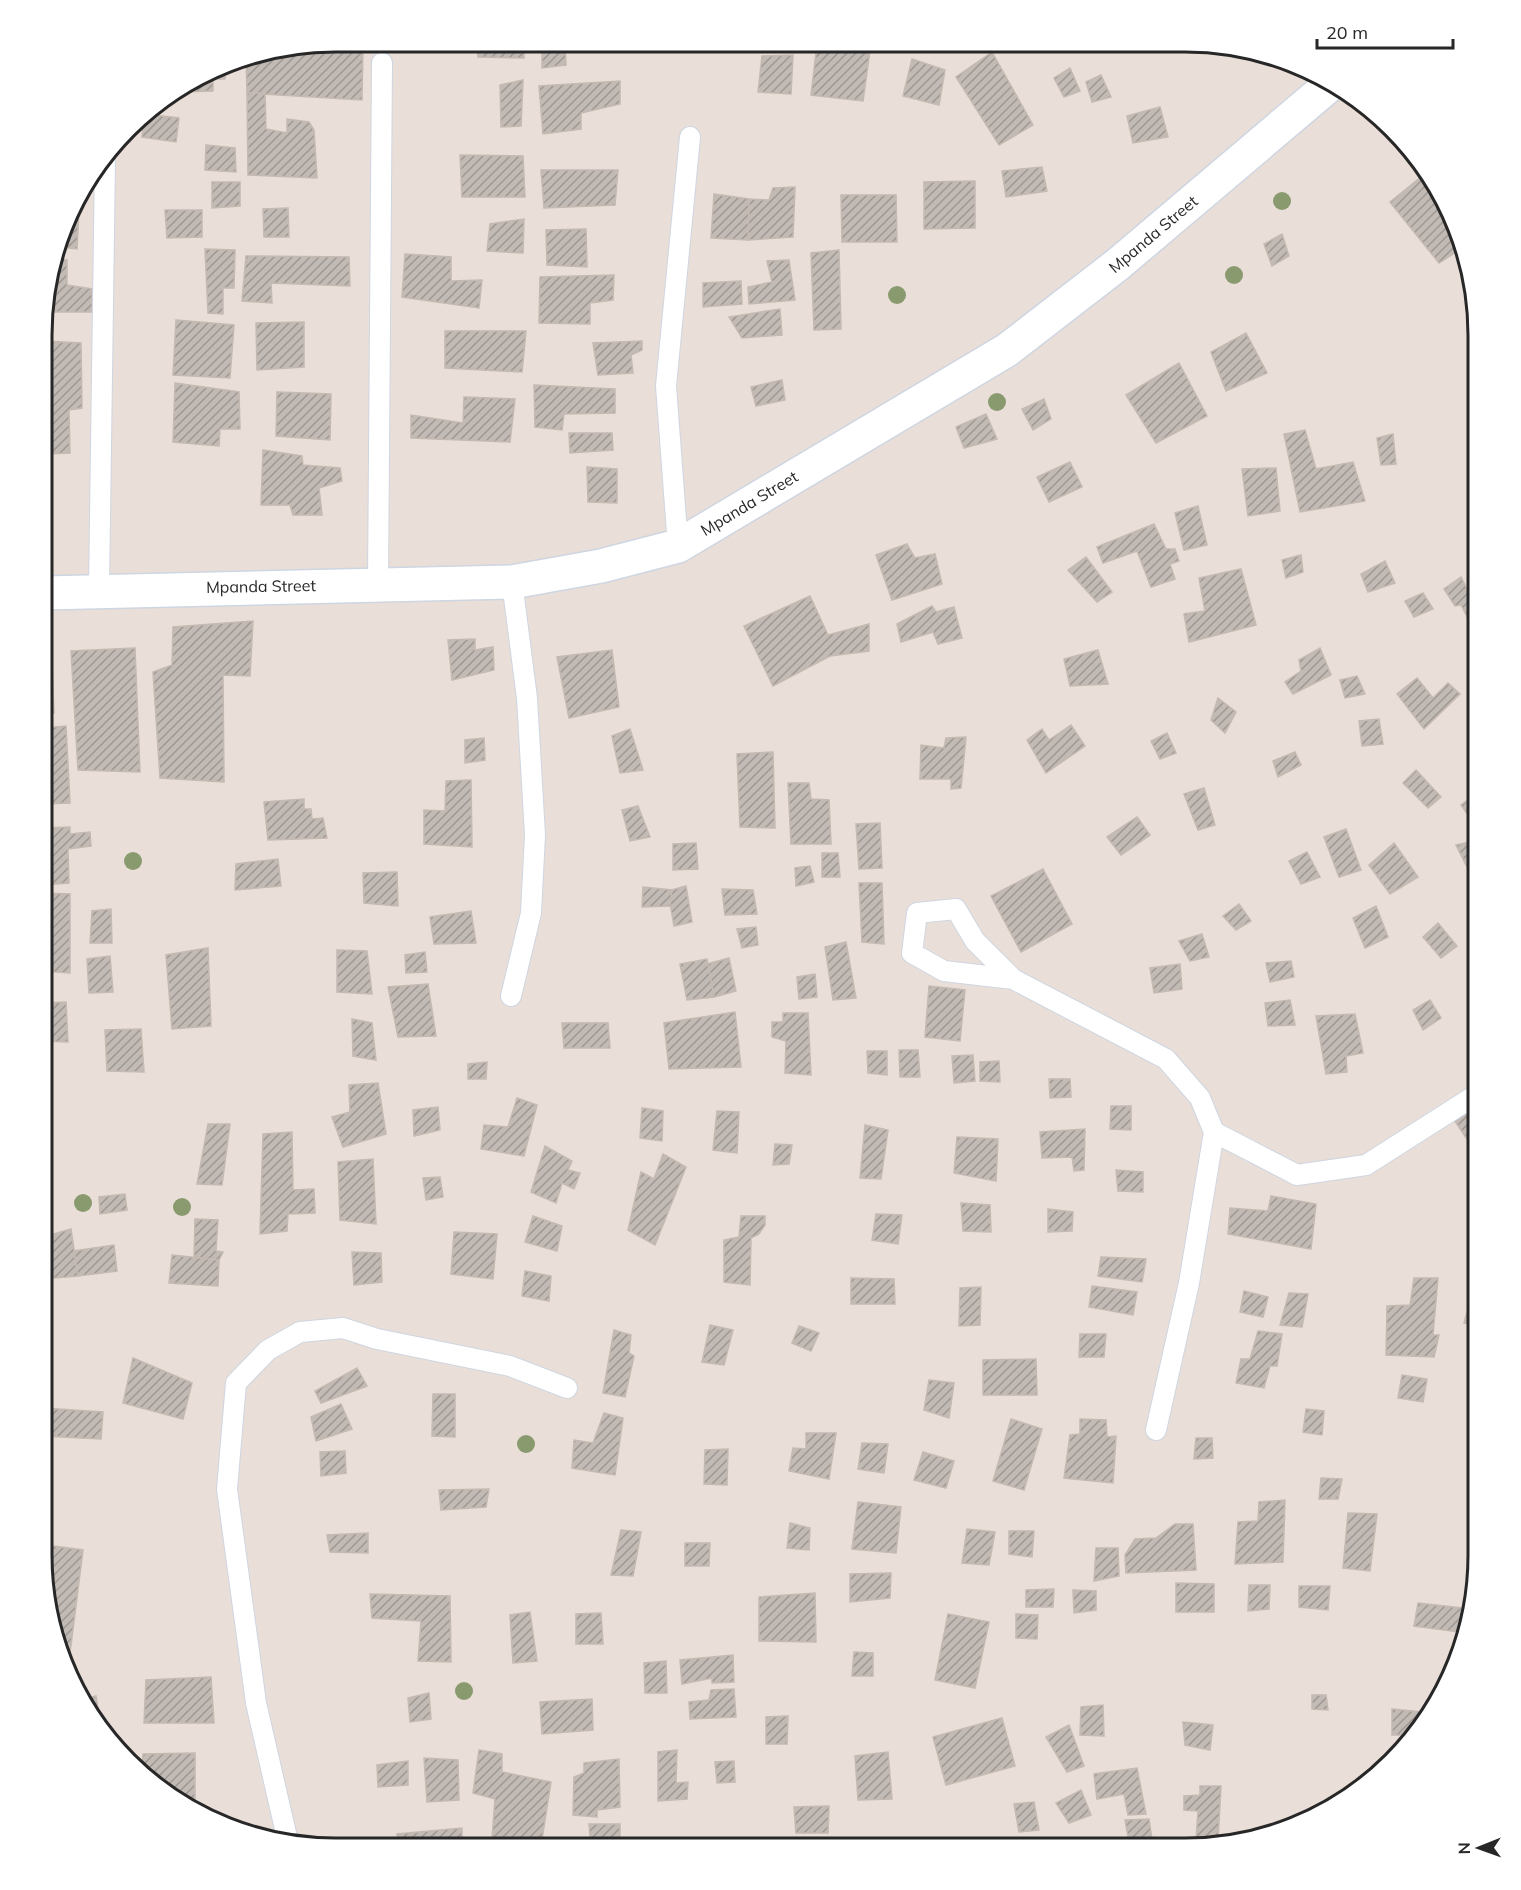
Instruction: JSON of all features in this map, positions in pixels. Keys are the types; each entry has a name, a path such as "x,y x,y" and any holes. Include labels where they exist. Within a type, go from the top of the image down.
{"street":[{"name":"Mpanda Street","path":"52,593 512,582 601,566 678,546 1007,350 1117,265 1325,89"}],"lane":[{"path":"378,584 382,63"},
{"path":"678,546 666,386 690,137"},
{"path":"99,590 105,171"},
{"path":"511,996 531,913 535,835 527,698 512,582"},
{"path":"1013,979 944,970 912,953 917,913 956,909 975,941 1013,979 1166,1059 1200,1098 1214,1132 1189,1283 1156,1430"},
{"path":"1214,1132 1297,1175 1366,1165 1468,1100"},
{"path":"286,1833 256,1703 227,1489 236,1383 268,1350 300,1332 343,1328 377,1339 510,1366 567,1388"}],"building":[{"path":"363,52 362,100 247,93 246,68 299,55"},
{"path":"478,52 524,52 524,58 478,57"},
{"path":"542,52 565,52 566,65 542,68"},
{"path":"816,52 870,52 863,101 811,95"},
{"path":"992,52 1033,125 999,145 956,77"},
{"path":"793,55 791,94 758,92 762,56"},
{"path":"912,59 945,70 939,105 903,96"},
{"path":"1070,68 1080,91 1064,97 1054,78"},
{"path":"1101,75 1111,97 1092,102 1086,82"},
{"path":"523,80 521,126 501,127 500,85"},
{"path":"213,81 213,91 191,92"},
{"path":"620,81 620,104 581,113 581,129 543,134 539,86"},
{"path":"247,93 265,93 266,129 287,133 287,119 309,122 314,130 317,178 248,175"},
{"path":"1160,107 1168,137 1133,143 1127,116"},
{"path":"158,116 179,118 176,142 142,137 143,128"},
{"path":"206,145 235,148 236,172 205,170"},
{"path":"460,155 523,156 525,197 462,197"},
{"path":"1042,167 1047,191 1006,197 1002,171"},
{"path":"541,170 618,170 615,205 544,208"},
{"path":"1420,177 1447,227 1456,252 1439,263 1390,202"},
{"path":"975,181 975,228 924,229 924,182"},
{"path":"212,182 240,182 240,206 212,208"},
{"path":"795,187 793,237 748,240 749,199 769,200 773,188"},
{"path":"714,194 749,199 748,240 711,238"},
{"path":"841,195 896,195 897,242 842,242"},
{"path":"288,208 289,237 264,237 263,209"},
{"path":"165,210 202,210 202,237 167,238"},
{"path":"79,217 77,249 67,248"},
{"path":"524,219 523,253 487,251 490,224"},
{"path":"586,229 587,267 547,265 546,230"},
{"path":"1282,234 1289,256 1272,266 1264,244"},
{"path":"205,249 235,250 234,288 223,288 223,314 208,313"},
{"path":"839,250 841,329 814,330 811,253"},
{"path":"405,254 451,257 451,281 482,280 479,308 402,297"},
{"path":"246,256 349,257 350,286 271,283 272,303 242,301"},
{"path":"63,260 67,260 67,285 92,289 92,312 54,312"},
{"path":"789,260 795,300 749,304 748,287 772,282 767,261"},
{"path":"614,275 613,300 590,303 590,324 539,323 540,277"},
{"path":"741,281 742,304 703,307 703,283"},
{"path":"780,309 782,335 742,338 729,317"},
{"path":"176,320 234,325 230,378 173,375"},
{"path":"304,322 304,367 257,370 256,323"},
{"path":"445,331 526,331 522,372 445,368"},
{"path":"1246,333 1267,373 1226,391 1211,352"},
{"path":"52,341 81,343 82,408 69,410 70,453 52,454"},
{"path":"642,341 642,350 631,355 633,373 598,375 593,343"},
{"path":"1179,363 1207,416 1156,443 1126,395"},
{"path":"782,380 785,400 756,406 751,387"},
{"path":"175,383 239,392 240,429 220,429 219,446 173,442"},
{"path":"534,385 615,389 615,413 564,414 562,430 535,427"},
{"path":"277,392 331,394 330,440 276,436"},
{"path":"464,397 515,399 510,442 411,438 411,415 463,423"},
{"path":"1044,399 1051,419 1033,430 1022,409"},
{"path":"986,414 997,439 964,448 956,427"},
{"path":"1305,430 1316,469 1353,462 1365,501 1300,512 1284,434"},
{"path":"569,433 612,433 613,450 570,453"},
{"path":"1393,434 1396,464 1381,465 1377,438"},
{"path":"263,450 302,456 303,465 340,468 342,481 319,488 322,515 293,515 290,505 261,505"},
{"path":"1070,462 1082,487 1049,502 1037,477"},
{"path":"587,467 617,469 617,503 588,502"},
{"path":"1276,468 1280,511 1248,516 1242,469"},
{"path":"1198,506 1207,545 1184,550 1175,513"},
{"path":"1154,524 1166,549 1175,549 1179,561 1170,564 1175,579 1151,587 1137,551 1103,563 1097,547"},
{"path":"907,544 915,558 935,554 942,584 892,600 876,555"},
{"path":"1301,555 1303,572 1286,578 1282,560"},
{"path":"1086,557 1112,592 1097,602 1068,570"},
{"path":"1385,561 1395,583 1368,592 1361,574"},
{"path":"1241,569 1256,625 1189,642 1184,614 1205,611 1199,578"},
{"path":"1461,577 1468,591 1468,618 1461,605 1455,606 1444,589"},
{"path":"1423,593 1433,609 1414,617 1405,601"},
{"path":"810,596 828,635 869,624 869,651 830,656 773,686 744,626"},
{"path":"932,606 936,612 954,607 962,638 938,644 933,632 901,642 897,624"},
{"path":"253,621 250,676 223,675 224,782 160,778 153,672 172,665 173,627"},
{"path":"475,639 475,650 493,647 494,670 452,680 448,640"},
{"path":"135,648 140,772 78,770 71,651"},
{"path":"1320,648 1331,675 1293,694 1285,682 1301,671 1299,660"},
{"path":"612,650 619,707 569,718 557,657"},
{"path":"1098,650 1108,684 1070,686 1064,659"},
{"path":"52,668 54,713 52,713"},
{"path":"1357,676 1365,694 1345,698 1340,680"},
{"path":"1417,678 1433,698 1448,683 1460,694 1424,729 1397,694"},
{"path":"1218,698 1236,712 1225,733 1211,720"},
{"path":"1379,719 1383,744 1362,746 1359,721"},
{"path":"1071,725 1085,746 1046,773 1027,740 1042,729 1049,740"},
{"path":"66,726 70,803 52,804 52,727"},
{"path":"630,729 643,770 620,773 612,736"},
{"path":"1167,733 1176,753 1160,759 1151,741"},
{"path":"966,737 961,788 951,789 951,779 920,779 921,745 944,748 946,738"},
{"path":"484,738 485,760 465,763 465,740"},
{"path":"773,752 775,828 740,827 737,754"},
{"path":"1295,752 1301,765 1278,777 1273,761"},
{"path":"1416,770 1441,797 1428,808 1403,783"},
{"path":"471,780 472,847 424,844 424,810 445,811 446,781"},
{"path":"788,783 809,783 811,799 829,800 831,844 791,844"},
{"path":"1204,788 1215,825 1198,830 1184,794"},
{"path":"304,799 304,809 311,809 312,819 323,818 327,838 268,840 264,802"},
{"path":"1468,800 1468,815 1461,805"},
{"path":"638,806 650,837 630,841 622,810"},
{"path":"1137,817 1150,835 1121,855 1107,837"},
{"path":"880,823 882,868 859,869 856,824"},
{"path":"70,827 70,834 90,832 91,846 68,849 69,883 52,884 52,828"},
{"path":"1346,829 1361,870 1339,877 1324,837"},
{"path":"1468,842 1468,869 1456,845"},
{"path":"696,843 698,869 673,870 673,844"},
{"path":"1394,843 1418,877 1390,894 1369,865"},
{"path":"1307,852 1320,877 1301,884 1289,861"},
{"path":"822,853 838,853 840,877 822,877"},
{"path":"278,859 281,886 235,890 236,864"},
{"path":"810,866 814,882 796,886 795,868"},
{"path":"1043,869 1072,924 1021,952 991,896"},
{"path":"397,872 398,906 364,903 363,873"},
{"path":"859,883 882,883 884,944 862,942"},
{"path":"686,886 692,922 674,926 668,891"},
{"path":"643,887 672,890 670,906 642,907"},
{"path":"722,889 753,890 757,914 725,915"},
{"path":"52,893 70,894 70,973 52,972"},
{"path":"1239,904 1251,921 1236,930 1223,916"},
{"path":"1376,906 1388,937 1365,948 1353,918"},
{"path":"111,909 112,943 90,943 92,911"},
{"path":"471,911 476,943 434,944 430,917"},
{"path":"1438,923 1457,946 1441,958 1423,937"},
{"path":"756,927 758,945 742,948 737,929"},
{"path":"1202,934 1209,957 1190,961 1179,941"},
{"path":"846,942 856,998 833,1000 825,947"},
{"path":"208,948 211,1026 172,1029 166,955"},
{"path":"337,950 367,951 372,994 337,992"},
{"path":"425,952 427,972 406,973 405,955"},
{"path":"110,956 113,992 89,993 87,959"},
{"path":"729,958 736,991 714,997 707,964"},
{"path":"707,959 714,997 687,1000 680,964"},
{"path":"1291,961 1294,977 1270,982 1266,963"},
{"path":"1180,964 1182,989 1154,993 1150,968"},
{"path":"815,974 817,997 799,999 797,977"},
{"path":"428,984 436,1036 398,1037 388,987"},
{"path":"929,986 965,990 960,1041 925,1037"},
{"path":"1290,1000 1295,1025 1268,1026 1265,1003"},
{"path":"1430,1000 1441,1018 1423,1030 1413,1010"},
{"path":"66,1002 68,1042 52,1041 52,1003"},
{"path":"735,1012 741,1067 669,1069 664,1023"},
{"path":"783,1013 808,1013 811,1075 785,1073 786,1041 772,1037 772,1022 783,1022"},
{"path":"1355,1014 1363,1053 1346,1056 1347,1072 1326,1074 1316,1016"},
{"path":"352,1019 372,1023 376,1060 353,1056"},
{"path":"562,1023 608,1023 610,1048 564,1048"},
{"path":"141,1029 144,1072 107,1071 105,1030"},
{"path":"899,1050 918,1050 920,1077 900,1077"},
{"path":"867,1051 887,1051 887,1075 868,1073"},
{"path":"973,1055 975,1081 954,1083 952,1056"},
{"path":"999,1061 1000,1082 980,1081 980,1062"},
{"path":"487,1062 486,1079 468,1079 468,1064"},
{"path":"1049,1079 1070,1079 1071,1097 1050,1098"},
{"path":"378,1083 386,1134 343,1147 332,1117 350,1112 349,1085"},
{"path":"517,1098 537,1105 524,1156 481,1149 484,1125 508,1127"},
{"path":"1111,1106 1131,1106 1131,1130 1110,1129"},
{"path":"438,1107 440,1130 414,1136 413,1110"},
{"path":"642,1108 663,1111 662,1141 640,1138"},
{"path":"1468,1109 1468,1141 1453,1118"},
{"path":"717,1111 739,1112 737,1153 713,1150"},
{"path":"208,1124 230,1124 222,1185 197,1184"},
{"path":"865,1125 888,1130 881,1179 860,1178"},
{"path":"1085,1129 1084,1170 1074,1171 1072,1157 1042,1158 1040,1132"},
{"path":"292,1132 293,1190 314,1189 315,1213 288,1214 287,1231 260,1234 263,1134"},
{"path":"957,1137 998,1139 996,1181 954,1173"},
{"path":"775,1144 792,1145 789,1164 773,1165"},
{"path":"545,1146 572,1161 568,1170 580,1173 574,1189 562,1183 556,1203 531,1192"},
{"path":"663,1154 686,1167 655,1245 628,1230 641,1172 654,1179"},
{"path":"373,1159 376,1224 340,1220 338,1162"},
{"path":"1116,1170 1143,1172 1143,1192 1118,1191"},
{"path":"440,1177 443,1197 426,1200 423,1178"},
{"path":"125,1194 127,1210 100,1214 99,1197"},
{"path":"1271,1196 1316,1204 1311,1249 1228,1234 1230,1208 1268,1211"},
{"path":"961,1203 990,1205 991,1232 963,1231"},
{"path":"1048,1209 1073,1212 1072,1231 1048,1232"},
{"path":"876,1214 902,1215 898,1244 872,1240"},
{"path":"533,1216 562,1226 557,1251 525,1242"},
{"path":"741,1216 765,1216 765,1225 759,1234 751,1238 750,1285 724,1282 724,1240 739,1237"},
{"path":"195,1219 218,1220 216,1251 223,1252 219,1260 194,1257"},
{"path":"71,1229 78,1276 52,1278 52,1234"},
{"path":"454,1232 497,1234 493,1279 451,1274"},
{"path":"114,1245 117,1271 78,1276 74,1251"},
{"path":"352,1252 381,1253 382,1282 354,1285"},
{"path":"172,1255 219,1260 218,1286 169,1283"},
{"path":"1101,1257 1146,1259 1142,1282 1098,1276"},
{"path":"525,1271 551,1276 549,1301 522,1296"},
{"path":"851,1278 894,1279 895,1304 851,1304"},
{"path":"1414,1278 1438,1278 1433,1335 1439,1335 1434,1357 1386,1355 1387,1306 1410,1305"},
{"path":"1092,1286 1137,1292 1133,1315 1089,1307"},
{"path":"981,1287 980,1325 959,1326 960,1288"},
{"path":"1244,1291 1268,1297 1263,1317 1240,1312"},
{"path":"1289,1293 1308,1294 1302,1327 1280,1325"},
{"path":"1468,1309 1468,1324 1464,1323"},
{"path":"710,1325 733,1330 724,1365 702,1362"},
{"path":"799,1326 819,1333 811,1351 792,1343"},
{"path":"614,1330 631,1335 629,1353 634,1356 625,1397 603,1393"},
{"path":"1258,1331 1282,1334 1277,1366 1270,1366 1264,1388 1236,1383 1241,1359 1250,1359"},
{"path":"1080,1334 1106,1334 1104,1357 1079,1357"},
{"path":"133,1358 192,1383 183,1419 123,1403"},
{"path":"1036,1359 1037,1395 983,1395 983,1360"},
{"path":"357,1368 367,1386 321,1403 315,1391"},
{"path":"1402,1375 1427,1379 1423,1402 1398,1398"},
{"path":"929,1380 954,1383 949,1418 924,1410"},
{"path":"433,1394 455,1394 455,1437 432,1436"},
{"path":"341,1404 352,1429 316,1441 311,1417"},
{"path":"52,1409 103,1412 101,1439 52,1437"},
{"path":"1306,1409 1324,1411 1322,1435 1303,1432"},
{"path":"604,1413 623,1418 615,1475 572,1468 574,1440 593,1443"},
{"path":"1011,1419 1042,1429 1024,1490 993,1481"},
{"path":"1080,1419 1106,1420 1107,1437 1116,1436 1113,1483 1064,1478 1070,1435 1080,1434"},
{"path":"806,1433 836,1433 829,1479 789,1471 793,1448 806,1449"},
{"path":"1196,1438 1212,1438 1213,1458 1194,1459"},
{"path":"862,1443 888,1444 884,1473 858,1469"},
{"path":"728,1449 727,1485 704,1484 705,1450"},
{"path":"345,1451 346,1473 321,1476 320,1452"},
{"path":"923,1452 954,1461 946,1488 914,1480"},
{"path":"1321,1478 1342,1479 1338,1499 1319,1499"},
{"path":"489,1489 486,1507 441,1510 439,1490"},
{"path":"1285,1500 1283,1562 1235,1564 1238,1522 1258,1521 1259,1502"},
{"path":"858,1502 901,1507 896,1553 852,1549"},
{"path":"1348,1513 1377,1514 1370,1571 1343,1568"},
{"path":"790,1523 810,1528 809,1550 787,1548"},
{"path":"1175,1524 1193,1524 1196,1570 1126,1573 1125,1555 1135,1539 1156,1538"},
{"path":"967,1529 995,1532 989,1565 962,1563"},
{"path":"621,1530 641,1532 633,1576 611,1575"},
{"path":"1009,1531 1034,1531 1032,1557 1009,1554"},
{"path":"368,1533 368,1553 330,1552 327,1535"},
{"path":"685,1543 710,1543 709,1566 685,1566"},
{"path":"52,1546 83,1550 70,1652 58,1610"},
{"path":"1096,1548 1118,1548 1119,1576 1094,1581"},
{"path":"891,1573 890,1598 850,1602 850,1574"},
{"path":"1176,1583 1214,1584 1214,1612 1176,1612"},
{"path":"1249,1585 1270,1585 1269,1609 1248,1611"},
{"path":"1299,1586 1330,1586 1328,1610 1299,1607"},
{"path":"1054,1589 1053,1607 1026,1607 1026,1590"},
{"path":"1073,1590 1096,1591 1096,1610 1074,1613"},
{"path":"815,1593 816,1642 759,1641 759,1597"},
{"path":"370,1594 450,1596 451,1662 418,1661 421,1621 372,1618"},
{"path":"1418,1603 1463,1608 1458,1632 1414,1626"},
{"path":"530,1612 537,1661 513,1663 510,1615"},
{"path":"601,1613 603,1644 576,1644 576,1614"},
{"path":"948,1614 989,1622 975,1688 935,1680"},
{"path":"1016,1614 1038,1615 1037,1639 1016,1638"},
{"path":"854,1652 873,1653 873,1676 852,1676"},
{"path":"733,1655 734,1682 712,1683 712,1678 682,1684 680,1660"},
{"path":"666,1661 667,1693 645,1693 644,1663"},
{"path":"211,1677 214,1723 144,1723 146,1680"},
{"path":"734,1689 736,1717 690,1719 689,1702 709,1700 711,1690"},
{"path":"429,1693 431,1719 410,1722 408,1698"},
{"path":"1312,1695 1326,1695 1328,1710 1312,1709"},
{"path":"96,1696 98,1709 91,1697"},
{"path":"592,1699 593,1730 542,1734 540,1702"},
{"path":"1103,1705 1104,1736 1080,1735 1081,1707"},
{"path":"1392,1709 1421,1712 1403,1735 1392,1735"},
{"path":"788,1716 787,1744 766,1744 766,1717"},
{"path":"1002,1718 1015,1766 946,1785 933,1737"},
{"path":"1183,1722 1213,1725 1210,1750 1185,1745"},
{"path":"1069,1725 1084,1766 1067,1772 1046,1737"},
{"path":"479,1750 502,1754 502,1772 551,1782 542,1838 492,1838 495,1799 473,1793"},
{"path":"677,1750 676,1783 688,1782 687,1799 658,1801 658,1752"},
{"path":"888,1752 892,1799 858,1800 855,1756"},
{"path":"195,1753 195,1800 163,1779 143,1762 143,1754"},
{"path":"424,1758 458,1760 459,1800 427,1802"},
{"path":"619,1759 620,1807 597,1810 597,1817 573,1815 574,1777 584,1773 584,1763"},
{"path":"408,1761 408,1785 378,1787 377,1765"},
{"path":"734,1761 735,1782 717,1783 715,1762"},
{"path":"1137,1768 1146,1814 1128,1815 1124,1794 1097,1799 1094,1774"},
{"path":"1200,1786 1221,1786 1218,1835 1196,1837 1198,1811 1184,1810 1184,1796 1200,1795"},
{"path":"1081,1790 1091,1815 1069,1823 1056,1803"},
{"path":"1034,1802 1039,1830 1019,1832 1014,1804"},
{"path":"829,1806 828,1833 796,1833 794,1807"},
{"path":"1149,1819 1152,1838 1128,1838 1125,1820"},
{"path":"589,1824 620,1824 620,1838 590,1838"},
{"path":"462,1828 462,1838 397,1838 397,1834"}]}
